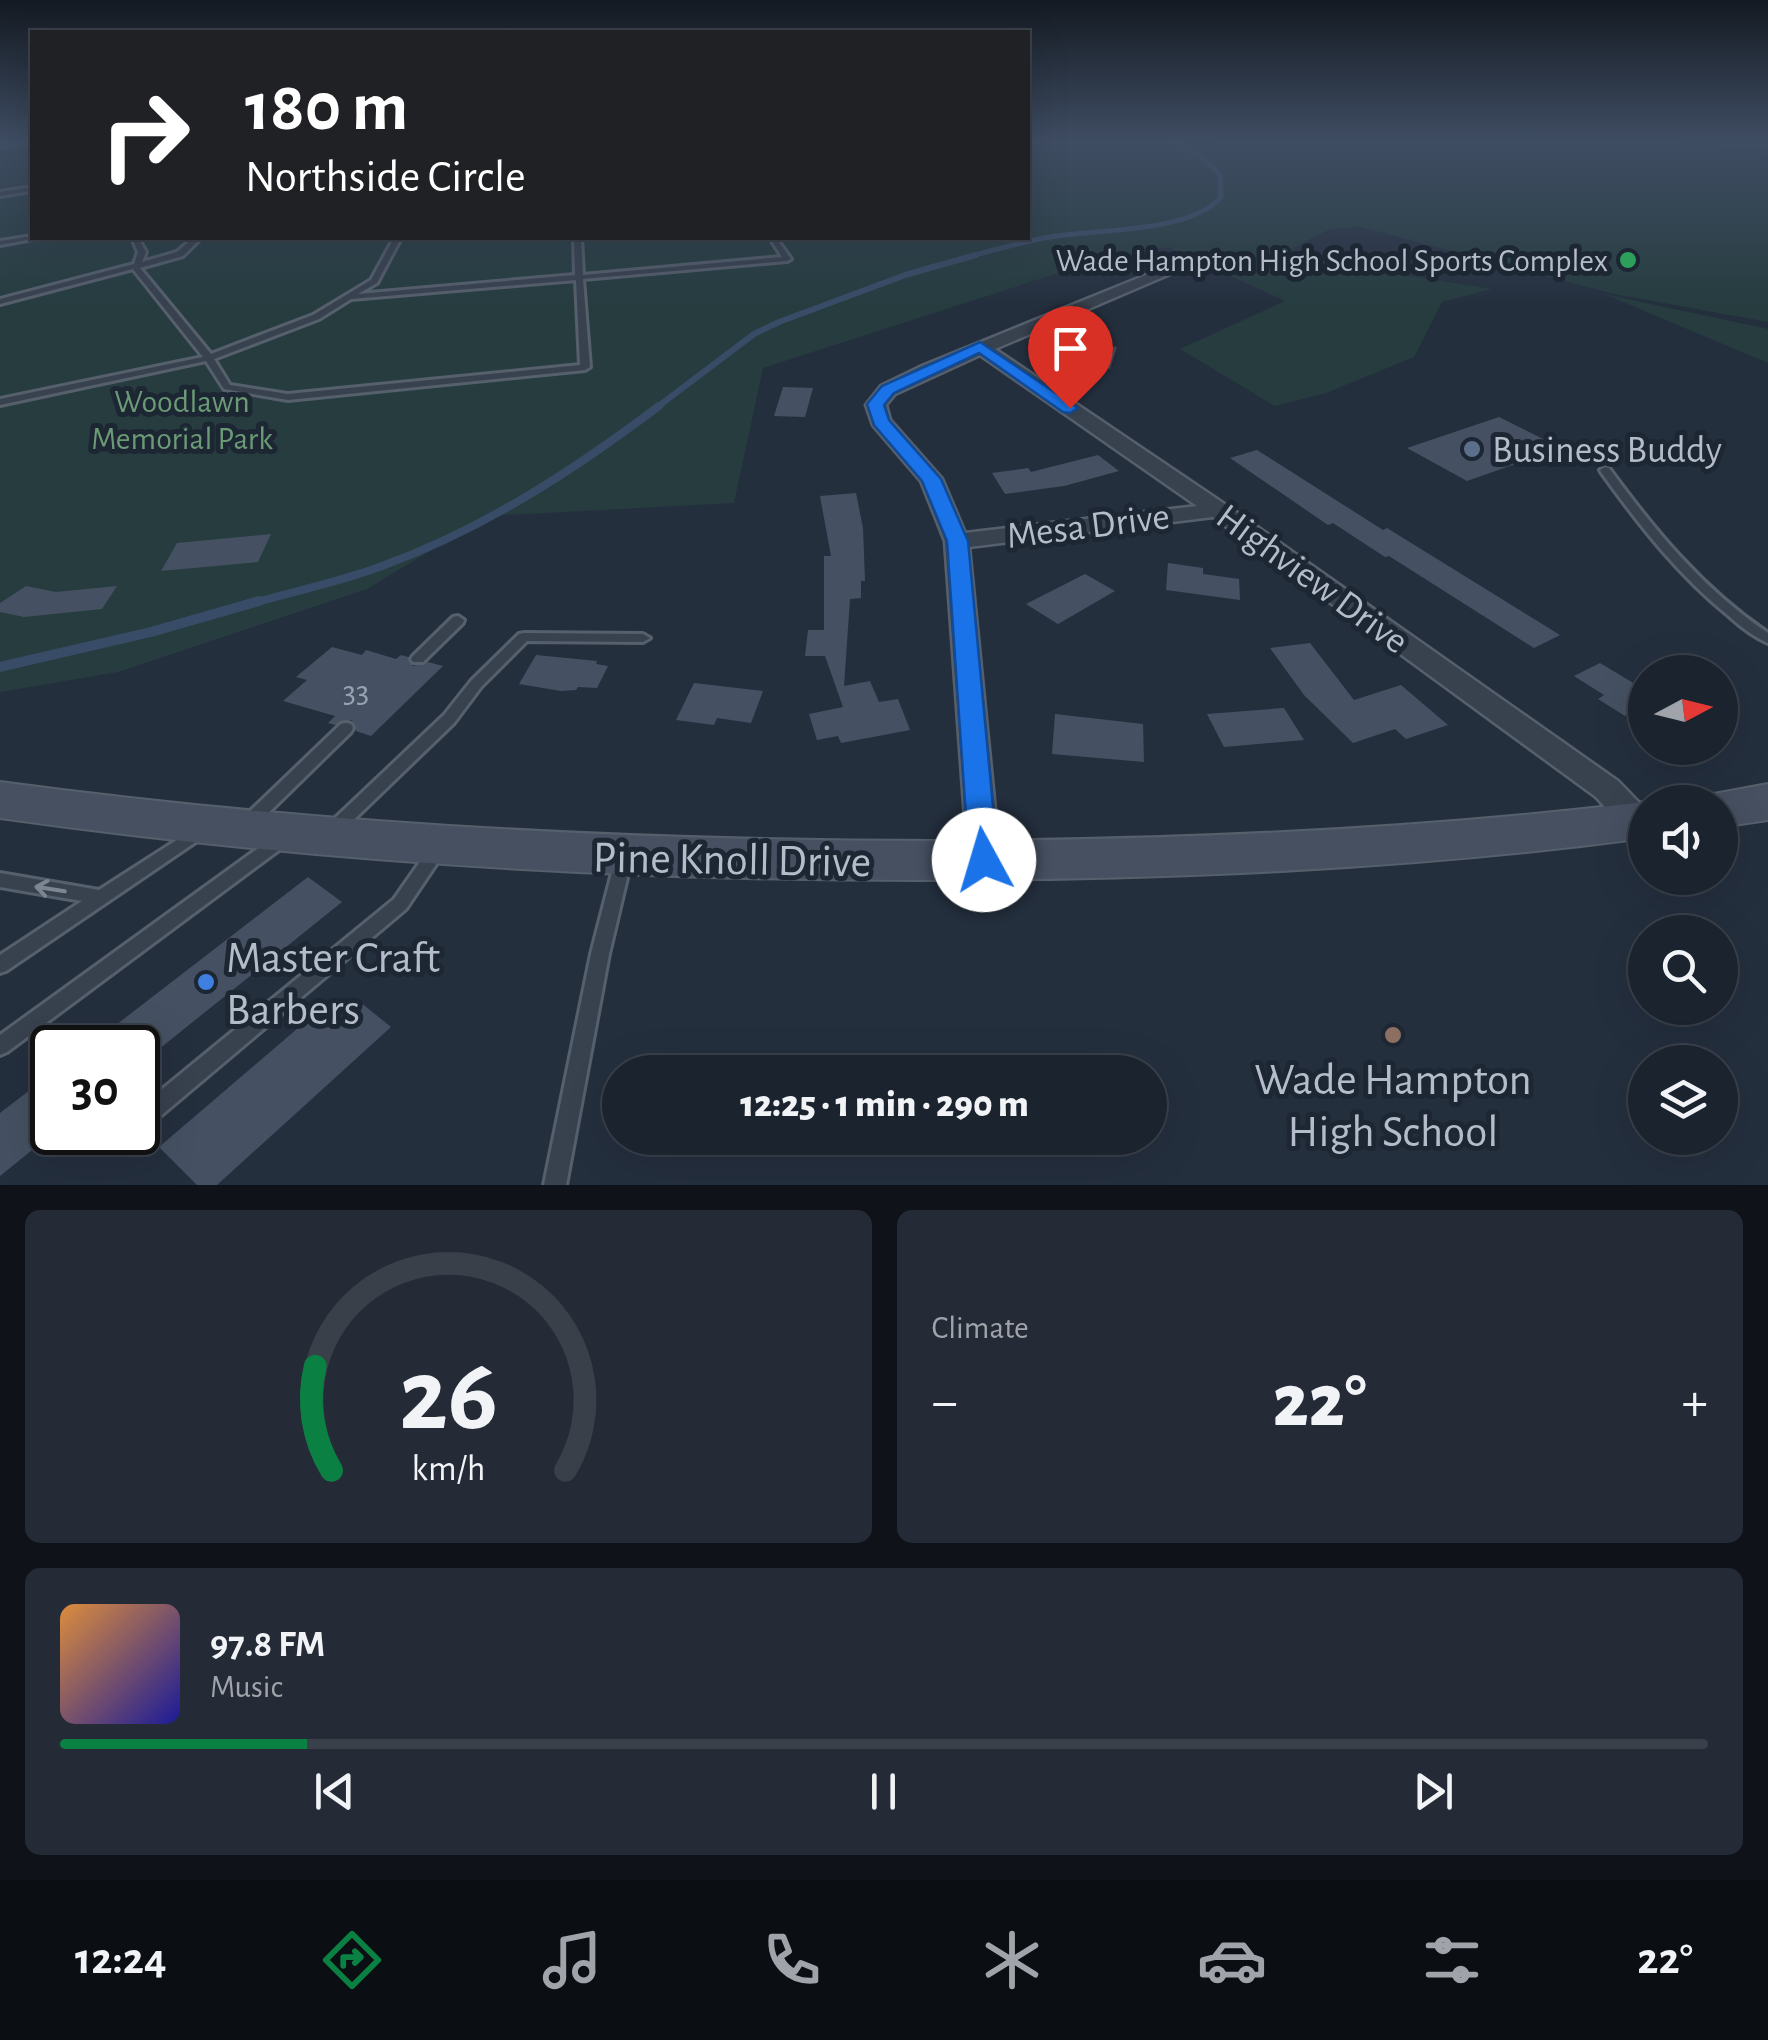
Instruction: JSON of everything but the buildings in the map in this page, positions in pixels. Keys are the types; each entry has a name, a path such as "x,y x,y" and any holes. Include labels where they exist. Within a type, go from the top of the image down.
{"street":[{"path":"984,860 957,541 932,479 880,421 876,404 888,390 980,346 1183,265"},
{"name":"Highview Drive","path":"980,346 1218,510 1628,809"},
{"name":"Mesa Drive","path":"957,541 1218,510"},
{"name":"Pine Knoll Drive","path":"0,800 221,830 439,849 800,862 1268,854 1548,832 1628,822"},
{"path":"1738,806 1768,802"}],"lane":[{"path":"0,243 30,239"},
{"path":"136,240 142,252 136,268"},
{"path":"0,302 136,268 180,254 196,240"},
{"path":"0,402 209,358 316,317 374,282 396,240"},
{"path":"136,268 209,358 227,388 288,398 584,368 576,240"},
{"path":"354,297 787,260 774,240"},
{"path":"1605,470 1658,544 1726,612 1768,638"},
{"path":"418,660 458,620"},
{"path":"0,1046 305,838 449,719 476,684 524,637 644,638"},
{"path":"0,965 100,897 221,830 346,728"},
{"path":"160,1103 400,904 439,849"},
{"path":"555,1185 600,954 624,858"},
{"path":"0,880 100,897"}],"green space":[{"name":"Woodlawn Memorial Park","path":"0,195 30,195 30,240 1030,240 1030,195 1768,195 1768,322 1614,294 1361,227 1330,229 1283,253 1492,289 1442,302 1414,357 1326,393 1275,406 1180,349 1285,301 1168,247 1105,258 763,368 734,503 488,516 367,589 118,672 0,692"},
{"path":"1604,294 1768,329 1768,363"}],"waterway":[{"path":"967,257 1050,237 1166,223 1207,209 1221,195"},
{"path":"656,408 754,334 779,322 908,274 976,255"},
{"path":"250,604 366,572 456,534 561,475 659,406"},
{"path":"0,667 151,632 259,601"}],"place":[{"name":"Wade Hampton High School Sports Complex","path":"1628,260"},
{"name":"Business Buddy","path":"1472,449"},
{"name":"Master Craft Barbers","path":"206,982"},
{"name":"Wade Hampton High School","path":"1393,1035"}],"route":[{"path":"984,860 957,541 932,479 880,421 876,404 888,390 980,346 1070,408"}]}
